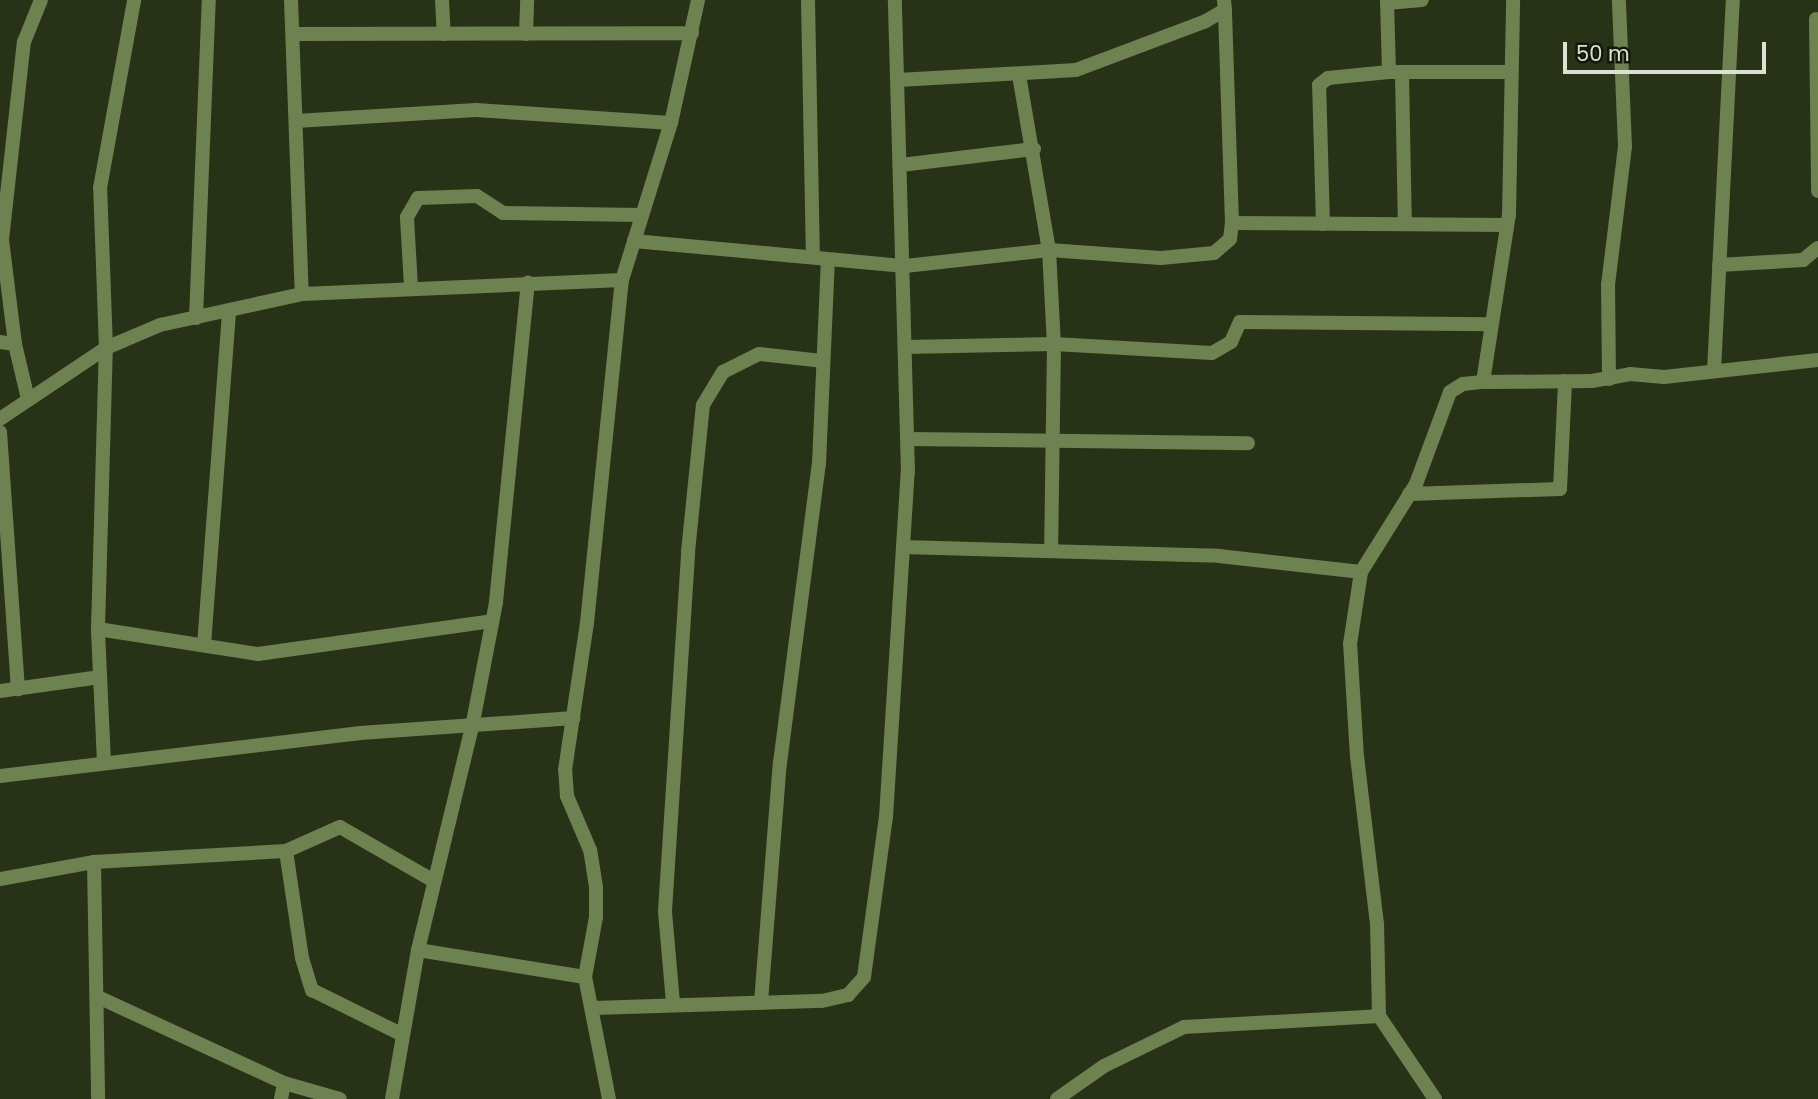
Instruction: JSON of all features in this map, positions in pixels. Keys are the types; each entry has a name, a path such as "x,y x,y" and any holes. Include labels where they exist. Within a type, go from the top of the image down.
{"street":[{"path":"28,399 7,343 1,239 6,148 24,42 41,0"},
{"path":"104,764 98,629 106,348 100,188 134,0"},
{"path":"196,318 209,0"},
{"path":"291,0 302,294"},
{"path":"442,0 444,34"},
{"path":"526,34 527,0"},
{"path":"609,1099 585,977 596,917 596,887 590,850 566,796 573,718 587,623 622,280 671,123 698,0"},
{"path":"808,0 813,257"},
{"path":"593,1009 673,1003 822,1001 848,995 864,977 886,817 908,439 905,266 895,0"},
{"path":"1405,224 1395,73 1387,2 1422,0"},
{"path":"1483,382 1507,225 1513,0"},
{"path":"1609,379 1608,285 1625,146 1619,0"},
{"path":"1714,371 1733,0"},
{"path":"634,241 905,266 1049,250 1161,258 1214,253 1230,239 1232,223 1224,5 1076,70 898,80"},
{"path":"1816,19 1818,191"},
{"path":"293,34 692,33"},
{"path":"1323,223 1319,85 1328,78 1395,73 1511,72"},
{"path":"1019,75 1034,149 1049,250 1054,344 1051,551"},
{"path":"296,121 476,110 671,123"},
{"path":"901,166 1034,149"},
{"path":"411,287 407,217 418,198 477,196 503,213 642,215"},
{"path":"1232,223 1507,225"},
{"path":"1719,265 1803,260 1818,248"},
{"path":"761,1002 780,763 819,464 828,259"},
{"path":"0,419 106,348 160,325 302,294 411,287 622,280"},
{"path":"393,1099 401,1034 418,950 473,722 492,621 528,283"},
{"path":"204,645 229,311"},
{"path":"906,346 1054,344 1212,353 1231,342 1240,322 1490,324"},
{"path":"673,1003 665,911 688,552 704,405 723,372 759,354 822,361"},
{"path":"1435,1099 1379,1016 1377,924 1357,757 1350,644 1361,572 1409,494 1450,392 1463,384 1483,382 1565,382 1818,360"},
{"path":"1409,494 1560,489 1565,382"},
{"path":"0,432 18,689"},
{"path":"908,439 1248,443"},
{"path":"903,547 1219,556 1361,572"},
{"path":"98,629 258,654 492,621"},
{"path":"0,691 100,677"},
{"path":"0,776 473,722 573,718"},
{"path":"0,879 94,862 286,851 333,828 349,829 435,881"},
{"path":"286,851 302,958 313,989 326,1000 401,1034"},
{"path":"94,862 98,1099"},
{"path":"418,950 585,977"},
{"path":"98,997 284,1083 340,1099"},
{"path":"1057,1099 1104,1066 1184,1027 1379,1016"},
{"path":"281,1099 284,1083"}]}
